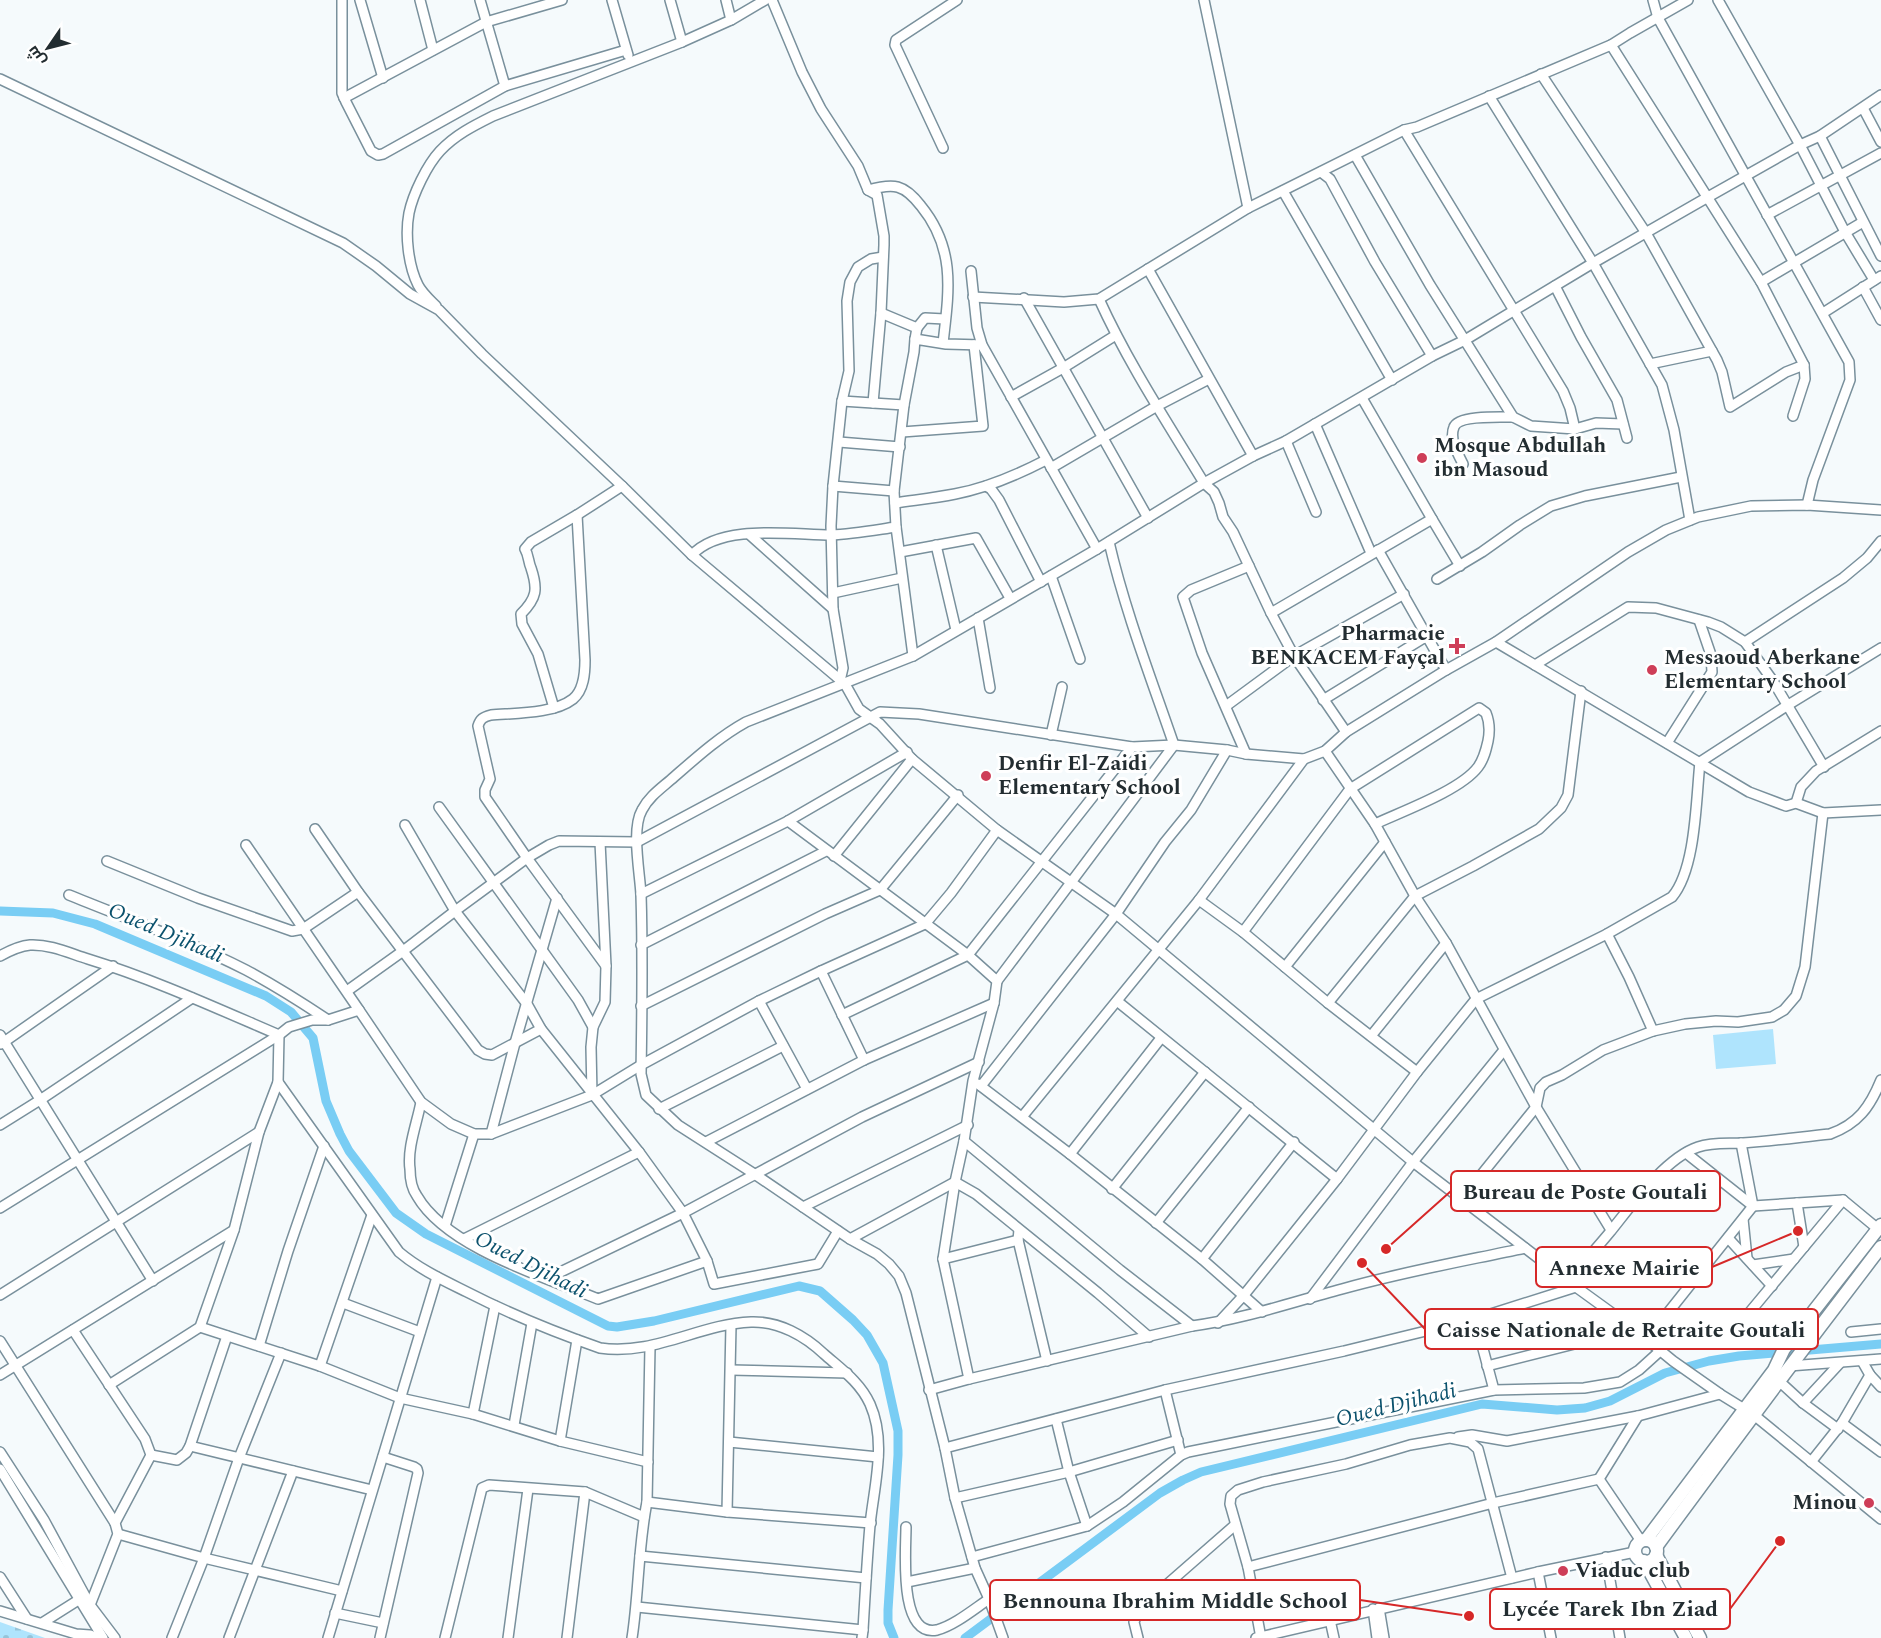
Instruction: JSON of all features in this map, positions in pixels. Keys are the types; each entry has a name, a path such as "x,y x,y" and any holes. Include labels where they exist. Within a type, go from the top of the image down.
{"main road":[{"path":"1646,1550 1776,1375 1786,1347 1879,1227"},
{"path":"1776,1375 1791,1364 1881,1247"},
{"path":"1646,1550 1686,1638"},
{"path":"1646,1550 1700,1638"}],"street":[{"path":"342,0 341,81 344,98 371,150 378,155 505,86 626,50"},
{"path":"360,0 383,78"},
{"path":"420,0 434,50"},
{"path":"480,0 505,86"},
{"path":"344,98 486,22 562,0"},
{"path":"612,0 630,63"},
{"path":"670,0 682,42"},
{"path":"726,0 731,20"},
{"path":"765,0 731,20 682,42 493,116 464,130 438,153 420,181 409,212 408,241 418,286 482,354 692,555 843,682 859,709 880,724 910,755 998,831 1116,914 1461,1200 1634,1329 1672,1361 1749,1413 1881,1519"},
{"path":"772,0 821,109 858,166 868,190 877,195 884,236 881,313 873,403"},
{"path":"943,148 895,45 896,40 957,0"},
{"path":"1204,0 1248,208"},
{"path":"1653,0 1658,18 1849,362 1850,381 1813,480 1807,505"},
{"path":"973,297 1064,302 1098,299 1248,208 1404,130 1417,127 1611,45 1688,0"},
{"path":"1718,0 1800,145 1845,232 1878,278 1823,313"},
{"path":"1611,45 1761,282 1804,365 1805,379 1793,416"},
{"path":"1541,74 1646,233 1712,351 1722,372 1730,407 1786,372 1804,365"},
{"path":"0,79 343,243 410,294 439,310"},
{"path":"1003,1638 991,1603 975,1568 955,1498 945,1448 906,1293 899,1276 877,1254 850,1239 678,1125 646,1095 642,1084 641,1065 641,894 637,842 638,819 642,810 650,799 710,746 732,730 843,682 913,656 1098,549 1204,483 1286,441 1432,356 1465,340 1746,175 1820,136 1881,95"},
{"path":"1489,96 1593,263 1662,385 1674,430 1690,520"},
{"path":"1863,108 1881,142"},
{"path":"1404,130 1563,391 1575,429"},
{"path":"1820,136 1881,256"},
{"path":"1767,215 1881,153"},
{"path":"1354,155 1513,417"},
{"path":"1321,172 1330,179 1375,262 1432,356"},
{"path":"868,190 894,185 916,200 934,222 946,257 948,273 943,343"},
{"path":"1283,191 1392,380"},
{"path":"1761,282 1863,222"},
{"path":"843,682 843,668 833,609 831,535 833,486 842,401 849,371 847,302 850,282 858,267 871,259 883,257"},
{"path":"1148,269 1253,456"},
{"path":"902,432 983,426 971,271"},
{"path":"1555,286 1617,400 1627,438"},
{"path":"1863,287 1881,320"},
{"path":"1024,298 1148,518"},
{"path":"1098,299 1157,406 1204,483 1214,492 1223,517 1294,656 1346,732"},
{"path":"881,313 917,328"},
{"path":"913,656 896,527 894,491 904,405 917,328 925,318 945,320"},
{"path":"1011,397 1116,335"},
{"path":"915,339 978,345"},
{"path":"978,345 1011,397 1098,549"},
{"path":"1650,364 1712,351"},
{"path":"895,503 956,494 1048,464 1102,438 1209,379"},
{"path":"1362,398 1460,566"},
{"path":"842,401 904,405"},
{"path":"1462,464 1453,440 1454,427 1456,423 1467,419 1513,417 1531,426 1575,429 1596,423 1623,424"},
{"path":"1315,424 1375,551 1404,594 1446,670"},
{"path":"1286,441 1316,512"},
{"path":"839,442 900,447"},
{"path":"1437,579 1551,506 1585,496 1681,477"},
{"path":"554,708 538,654 522,624 521,614 532,603 536,593 529,556 525,549 531,542 622,486"},
{"path":"833,486 894,491"},
{"path":"986,486 999,500 1041,582"},
{"path":"347,991 527,858 559,841 637,842 880,712 919,714 1132,747 1174,745 1304,759 1324,752 1346,732 1496,642 1628,552 1666,530 1690,520 1751,506 1807,505 1881,510"},
{"path":"577,515 585,660 584,677 580,690 573,699 554,708 484,716 478,726 490,778 485,797 606,966"},
{"path":"1271,613 1431,519"},
{"path":"692,555 696,550 723,538 778,531 831,535 896,527"},
{"path":"750,535 833,609"},
{"path":"900,552 976,538 1010,598"},
{"path":"1745,642 1843,578 1867,558 1881,541"},
{"path":"1109,542 1134,630 1174,745"},
{"path":"936,545 956,630"},
{"path":"1246,754 1202,652 1183,597 1191,590 1249,566"},
{"path":"1052,576 1080,659"},
{"path":"833,593 902,578"},
{"path":"1226,706 1294,656 1404,594"},
{"path":"1536,665 1629,607 1656,608 1721,627 1745,642 1788,705 1824,767"},
{"path":"978,618 990,688"},
{"path":"1667,743 1712,672 1711,655 1699,620"},
{"path":"1323,700 1427,636"},
{"path":"1496,642 1749,792 1786,806 1796,803 1823,813 1881,810"},
{"path":"1700,762 1881,648"},
{"path":"1051,735 1062,687"},
{"path":"1328,1003 1415,896 1539,829 1560,808 1568,795 1581,691"},
{"path":"1243,932 1350,789 1479,708 1486,713 1490,731 1484,756 1478,768 1462,783 1375,824"},
{"path":"1796,803 1801,787 1816,771 1881,732"},
{"path":"969,1379 943,1259 955,1182 997,981 1174,745"},
{"path":"842,1015 968,955 1132,747"},
{"path":"977,1083 1116,914 1165,842 1191,810 1227,750"},
{"path":"1324,752 1375,824 1415,896 1446,944 1536,1107 1611,1230"},
{"path":"641,894 788,821 910,755"},
{"path":"641,945 830,853 910,755"},
{"path":"1022,1117 1199,900 1304,759"},
{"path":"1218,1323 1244,1295 1337,1179 1476,999 1608,934 1672,897 1686,872 1690,856 1700,762"},
{"path":"641,1006 825,914 880,890 958,795"},
{"path":"439,807 578,1000 593,1027"},
{"path":"1461,1200 1536,1107 1540,1088 1546,1082 1562,1076 1603,1050 1653,1031 1695,1023 1765,1019 1784,1010 1796,996 1805,967 1823,813"},
{"path":"788,821 968,955 997,981"},
{"path":"405,825 455,911 527,1005 541,1029 639,1152 683,1214 707,1262 714,1284 819,1264 838,1231"},
{"path":"315,829 358,892 478,1050 492,1055 541,1029"},
{"path":"246,845 421,1102 451,1124 474,1134 491,1134 592,1095 641,1065 759,1001 925,924 998,831"},
{"path":"592,1095 593,1027 605,1002 606,966 600,842"},
{"path":"1285,967 1385,842"},
{"path":"107,861 198,898 292,931 303,929 358,892"},
{"path":"69,895 246,970 328,1020"},
{"path":"491,1134 557,898"},
{"path":"1199,900 1243,932 1328,1003 1418,1072"},
{"path":"1608,934 1653,1031"},
{"path":"1371,1036 1446,944"},
{"path":"0,956 21,946 53,948 113,966 279,1035"},
{"path":"113,966 1,1040 153,1281"},
{"path":"821,971 864,1060"},
{"path":"0,1125 192,998"},
{"path":"759,1001 807,1089"},
{"path":"1117,1001 1337,1179"},
{"path":"706,1142 864,1060 994,1004"},
{"path":"0,1208 289,1028 312,1020 328,1020 359,1010"},
{"path":"109,1385 200,1328 234,1230 260,1132 278,1082 279,1035"},
{"path":"1070,1154 1161,1038"},
{"path":"659,1109 783,1046"},
{"path":"1310,1299 1413,1162 1504,1050"},
{"path":"548,1278 683,1214 862,1117 979,1062"},
{"path":"1113,1189 1205,1072"},
{"path":"945,1448 1165,1390 1344,1351 1475,1319 1572,1284 1629,1206 1670,1164 1686,1153 1697,1147 1713,1144 1830,1134 1854,1123 1876,1093 1881,1080"},
{"path":"278,1082 358,1191 399,1252 437,1277 532,1323 577,1340 611,1349 650,1347 712,1328 764,1322 786,1329 812,1342 847,1373 865,1395 874,1417 879,1444 862,1634 637,1607"},
{"path":"977,1083 1202,1259 1262,1312"},
{"path":"421,1102 409,1167 416,1195 430,1213 445,1226 490,1255 598,1299 707,1262"},
{"path":"1156,1223 1249,1107"},
{"path":"803,1207 968,1125"},
{"path":"0,1296 260,1132"},
{"path":"445,1226 474,1134"},
{"path":"964,1141 1120,1270 1192,1326"},
{"path":"1202,1259 1294,1142"},
{"path":"1647,1339 1753,1206 1741,1143"},
{"path":"259,1346 324,1146"},
{"path":"464,1239 639,1152"},
{"path":"1686,1153 1753,1206 1843,1200 1879,1227"},
{"path":"955,1182 976,1194 1018,1235 1098,1293 1149,1337"},
{"path":"850,1239 955,1182"},
{"path":"1786,1347 1749,1313 1843,1200"},
{"path":"1797,1203 1804,1247"},
{"path":"320,1366 372,1215"},
{"path":"1743,1219 1750,1262"},
{"path":"0,1375 234,1230"},
{"path":"943,1259 1018,1235"},
{"path":"1018,1235 1047,1361"},
{"path":"1728,1238 1772,1286"},
{"path":"929,1390 1192,1326 1218,1323 1343,1288 1525,1248"},
{"path":"1750,1262 1794,1259"},
{"path":"327,1638 437,1277"},
{"path":"343,1303 420,1332"},
{"path":"473,1414 495,1306"},
{"path":"1475,1319 1494,1390"},
{"path":"514,1425 532,1323"},
{"path":"727,1512 731,1325"},
{"path":"200,1328 320,1366 400,1398 473,1414 560,1441 648,1462"},
{"path":"1487,1366 1634,1329"},
{"path":"1851,1332 1881,1329"},
{"path":"73,1330 145,1439 151,1455 115,1523"},
{"path":"151,1455 177,1460 186,1453 227,1336"},
{"path":"560,1441 577,1340"},
{"path":"0,1341 115,1523 118,1534 90,1605"},
{"path":"632,1638 647,1502 650,1347"},
{"path":"972,1557 1087,1526 1123,1502 1181,1455 1199,1449 1494,1390 1584,1388 1620,1382 1639,1370 1660,1351"},
{"path":"172,1638 281,1353"},
{"path":"1791,1364 1881,1359"},
{"path":"1862,1361 1870,1375 1881,1386"},
{"path":"1803,1403 1840,1363"},
{"path":"731,1370 847,1373"},
{"path":"1776,1375 1803,1403 1881,1452"},
{"path":"1811,1462 1840,1426 1870,1375"},
{"path":"1165,1390 1181,1455"},
{"path":"1478,1449 1507,1441 1638,1416 1720,1394"},
{"path":"1248,1567 1492,1503 1599,1479 1638,1416"},
{"path":"1056,1419 1069,1472 1087,1526"},
{"path":"1507,1441 1472,1435 1410,1445 1346,1464 1263,1482 1238,1490 1230,1500 1248,1567 1259,1638 1538,1572 1646,1550 1599,1479"},
{"path":"1450,1438 1470,1442 1478,1449 1512,1578"},
{"path":"955,1498 1069,1472 1178,1440"},
{"path":"729,1442 878,1457"},
{"path":"190,1446 372,1490"},
{"path":"0,1452 44,1520 90,1605 114,1638 120,1638"},
{"path":"380,1638 418,1473 414,1467 382,1457"},
{"path":"0,1469 103,1638"},
{"path":"229,1638 294,1471"},
{"path":"445,1638 482,1488 489,1485 585,1492 644,1518"},
{"path":"508,1638 528,1488"},
{"path":"567,1638 585,1492"},
{"path":"647,1502 727,1512 871,1523"},
{"path":"35,1525 44,1520"},
{"path":"1138,1638 1134,1622 1139,1608 1235,1525"},
{"path":"906,1527 910,1612 922,1629 927,1631 940,1629 991,1603"},
{"path":"118,1534 204,1558 342,1590"},
{"path":"640,1556 866,1578"},
{"path":"1606,1557 1620,1638"},
{"path":"907,1582 975,1568"},
{"path":"1538,1572 1551,1638"},
{"path":"0,1577 27,1619"},
{"path":"42,1623 80,1599"},
{"path":"1376,1609 1377,1638"},
{"path":"1376,1609 1384,1638"},
{"path":"0,1611 78,1636 90,1635 97,1638"},
{"path":"335,1613 383,1623"},
{"path":"1329,1620 1334,1638"}],"green space":[{"path":"1773,1029 1776,1064 1716,1069 1713,1035"},
{"path":"0,1622 45,1638 0,1638"}],"waterway":[{"name":"Oued Djihadi","path":"0,911 53,913 95,924 266,996 291,1012 313,1038 326,1101 340,1134 349,1151 396,1213 426,1234 608,1326 617,1327 654,1321 799,1286 820,1291 867,1335 883,1363 898,1431 888,1610 888,1623 894,1638"},
{"name":"Oued Djihadi","path":"965,1638 1160,1493 1201,1472 1482,1404 1557,1410 1585,1408 1610,1401 1665,1373 1709,1361 1739,1356 1881,1344"}],"place":[{"name":"Mosque Abdullah ibn Masoud","path":"1422,458"},
{"name":"Pharmacie BENKACEM Fayçal","path":"1457,646"},
{"name":"Messaoud Aberkane Elementary School","path":"1652,670"},
{"name":"Denfir El-Zaidi Elementary School","path":"986,776"},
{"name":"Annexe Mairie","path":"1798,1231"},
{"name":"Bureau de Poste Goutali","path":"1386,1249"},
{"name":"Caisse Nationale de Retraite Goutali","path":"1362,1263"},
{"name":"Minou","path":"1869,1503"},
{"name":"Lycée Tarek Ibn Ziad","path":"1780,1541"},
{"name":"Viaduc club","path":"1563,1571"},
{"name":"Bennouna Ibrahim Middle School","path":"1469,1616"}]}
